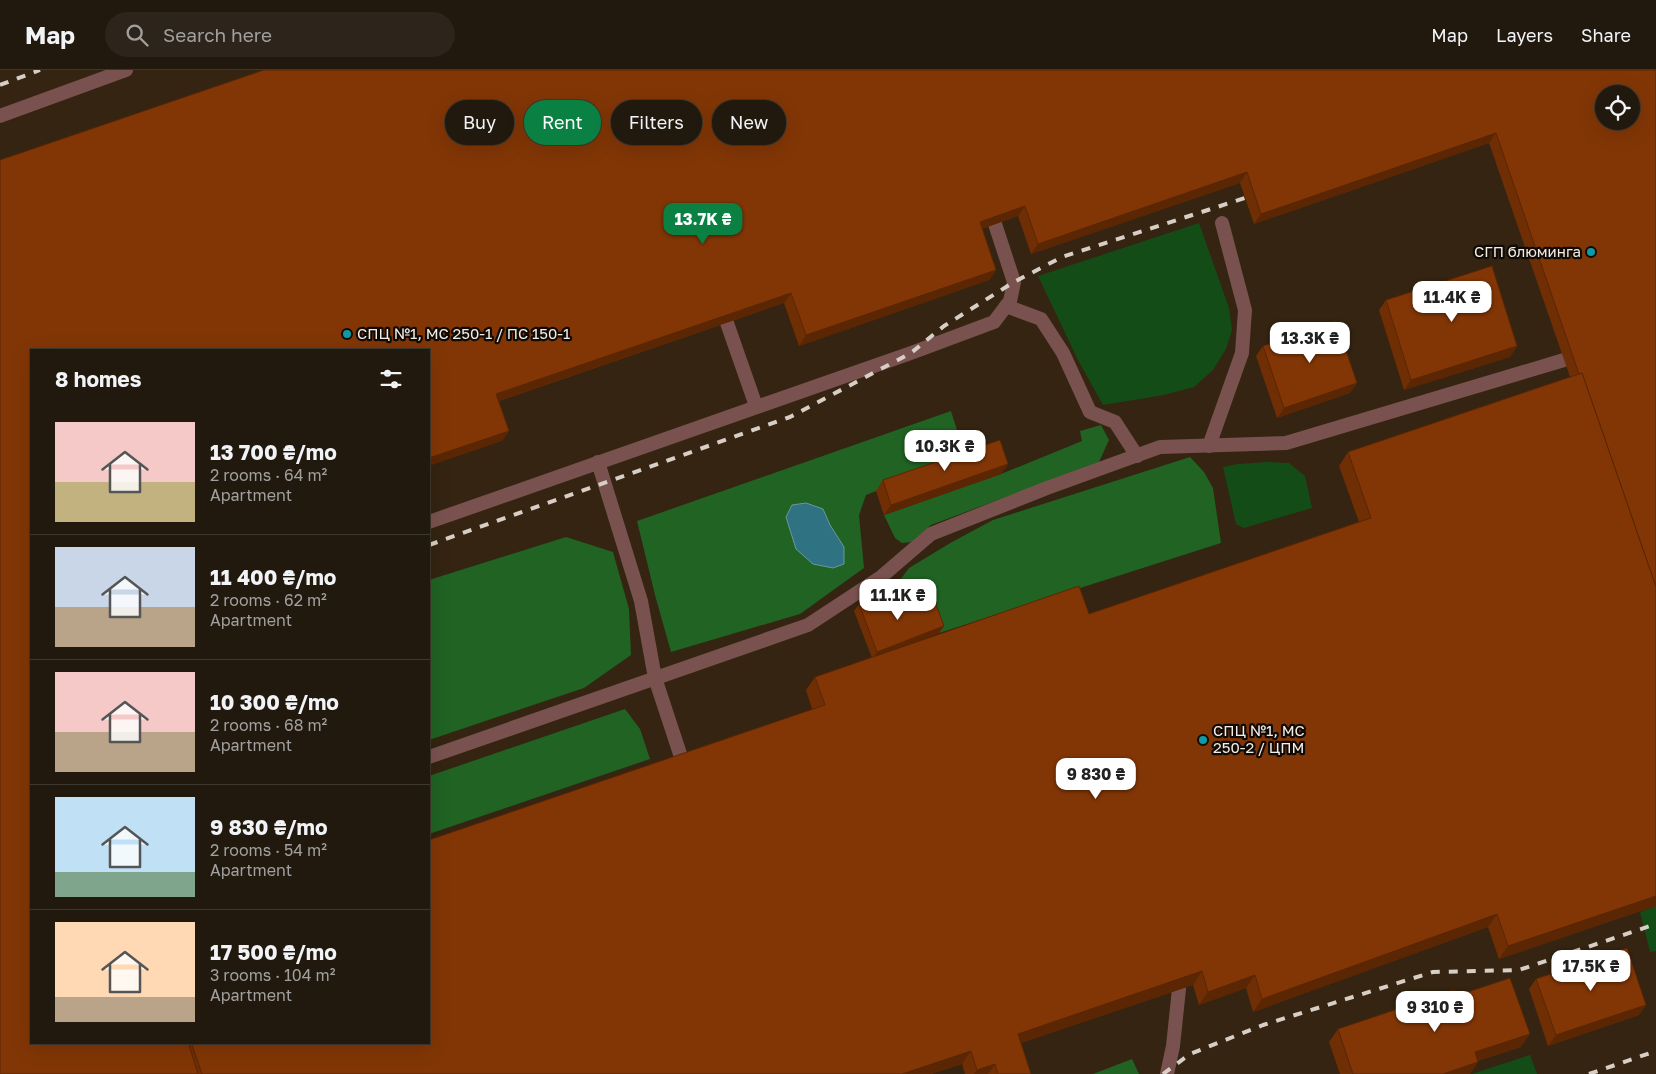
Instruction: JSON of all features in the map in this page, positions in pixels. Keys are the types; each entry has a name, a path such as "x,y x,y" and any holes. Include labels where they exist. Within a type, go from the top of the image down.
{"lane":[{"path":"0,116 126,70"},
{"path":"1209,446 1242,353 1245,310 1222,222"},
{"path":"430,522 911,353 994,322 1010,301 1014,282 995,224"},
{"path":"1006,306 1040,319 1063,353 1090,412 1115,422 1137,456"},
{"path":"727,323 756,406"},
{"path":"430,757 808,625 880,577 931,534 1047,488 1160,447 1286,443 1564,360"},
{"path":"598,462 641,601 655,678 683,763"},
{"path":"1167,1074 1173,1046 1179,989"}],"shaded area":[{"path":"0,70 1656,70 1656,1074 0,1074"}],"green space":[{"path":"1199,223 1229,308 1232,330 1226,349 1213,370 1194,387 1164,395 1103,405 1078,360 1038,276"},
{"path":"951,411 966,459 866,495 859,515 864,568 800,614 671,652 637,521"},
{"path":"1101,425 1109,440 1099,462 931,525 911,542 902,543 895,538 884,515 1001,474 1082,441 1080,431"},
{"path":"1190,457 1204,472 1213,488 1221,543 939,633 929,606 894,619 886,599 909,568 952,542 993,520"},
{"path":"1267,462 1289,463 1305,476 1312,508 1244,528 1236,524 1223,467"},
{"path":"566,537 613,552 629,609 631,655 584,688 430,740 430,580"},
{"path":"625,709 640,729 650,759 430,834 430,776"},
{"path":"1656,906 1656,951 1650,952 1640,912"},
{"path":"1530,1055 1537,1074 1472,1074"},
{"path":"1132,1059 1139,1074 1093,1074"}],"water":[{"path":"806,503 823,509 830,525 844,547 844,564 833,568 813,564 796,549 786,517 792,505"}],"building":[{"name":"СПЦ №1, МС 250-1 / ПС 150-1","path":"264,70 1656,70 1656,587 1582,373 1579,374 1496,133 1261,214 1247,172 1038,244 1025,206 980,222 996,270 806,335 791,293 496,394 509,431 430,458 430,349 30,349 30,1044 189,1044 198,1074 0,1074 0,160"},
{"path":"1492,266 1517,346 1411,380 1386,300"},
{"path":"1336,321 1357,383 1284,408 1263,346"},
{"name":"СПЦ №1, МС 250-2 / ЦПМ","path":"1582,373 1656,587 1656,896 1508,946 1497,914 1262,999 1255,975 1208,992 1202,971 1018,1034 1031,1074 998,1074 995,1064 977,1070 971,1051 902,1074 202,1074 192,1044 430,1044 430,840 825,705 815,677 1079,586 1089,614 1371,518 1348,452"},
{"path":"1000,440 1008,464 891,505 883,480"},
{"path":"891,592 899,612 934,599 944,626 877,652 859,604"},
{"path":"1627,948 1646,1005 1556,1035 1536,979"},
{"path":"1510,978 1530,1034 1475,1052 1478,1062 1443,1074 1353,1074 1338,1029 1454,990 1456,996"}],"railway":[{"path":"0,85 40,70"},
{"path":"430,545 790,417 911,353 944,326 1014,282 1062,257 1245,198"},
{"path":"1163,1074 1190,1054 1263,1025 1433,972 1519,970 1656,924"},
{"path":"1589,1074 1656,1051"}],"place":[{"name":"СГП блюминга","path":"1591,252"},
{"name":"СПЦ №1, МС 250-1 / ПС 150-1","path":"347,334"},
{"name":"СПЦ №1, МС 250-2 / ЦПМ","path":"1203,740"}]}
